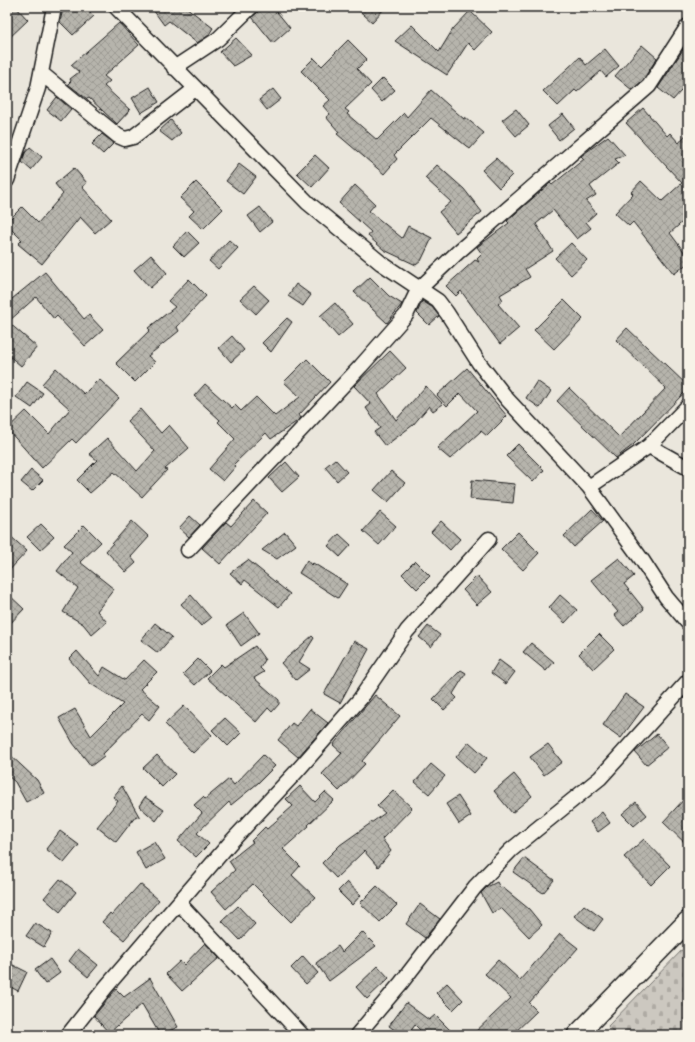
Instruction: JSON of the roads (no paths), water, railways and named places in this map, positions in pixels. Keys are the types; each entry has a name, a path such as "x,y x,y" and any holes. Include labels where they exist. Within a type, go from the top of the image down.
{"street":[{"path":"7,180 38,88 54,7"},
{"path":"116,7 174,68 308,203 381,263 418,290 438,301 447,312 479,363 507,399 589,487 642,560 666,597 688,623"},
{"path":"174,68 218,40 251,7"},
{"path":"188,550 376,349 406,315 418,290 458,252 649,86 688,26"},
{"path":"41,73 118,136 125,139 134,137 195,89"},
{"path":"589,487 648,446 688,406"},
{"path":"648,446 688,468"},
{"path":"68,1035 230,843 360,699 407,631 488,539"},
{"path":"357,1035 402,983 475,887 511,850 600,778 688,681"},
{"path":"179,903 302,1035"},
{"path":"577,1035 688,921"}]}
